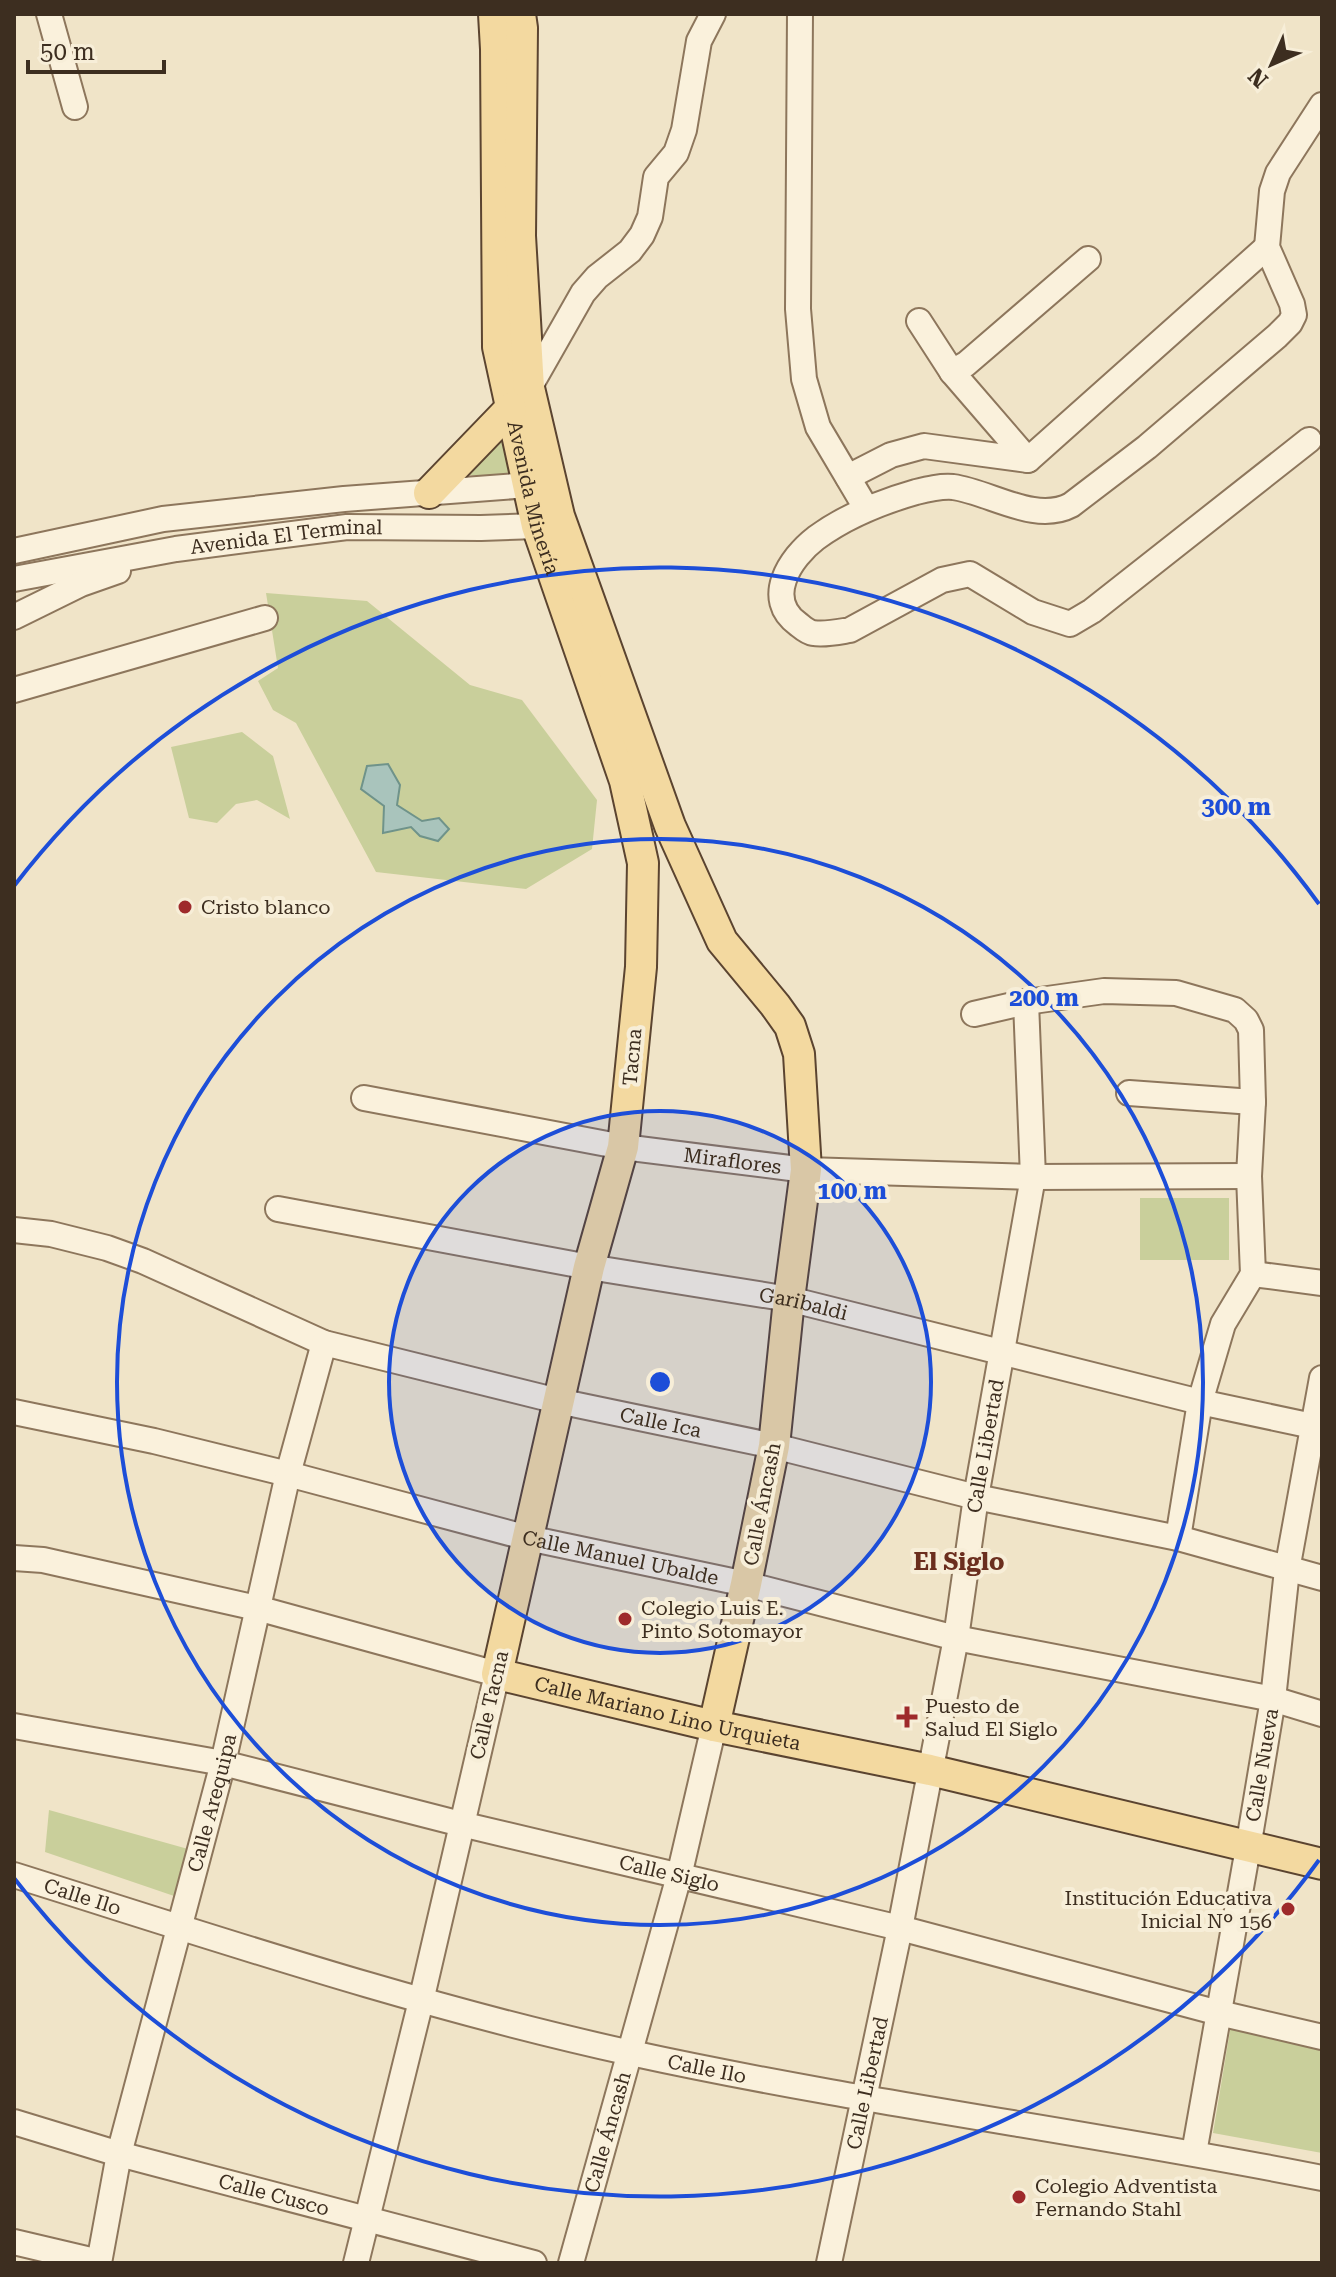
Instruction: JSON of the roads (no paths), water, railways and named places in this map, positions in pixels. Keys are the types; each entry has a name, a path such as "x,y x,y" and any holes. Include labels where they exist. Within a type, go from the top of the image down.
{"main road":[{"name":"Avenida Minería","path":"494,14 498,347 520,398 548,521 625,781 643,863 641,967"},
{"name":"Avenida Minería","path":"520,398 524,19"},
{"path":"429,493 520,398"},
{"name":"Avenida Minería","path":"548,521 670,826 722,941"},
{"name":"Calle Áncash","path":"714,1726 774,1446 806,1170 799,1054 790,1026 722,941"},
{"name":"Tacna","path":"623,1147 641,967"},
{"name":"Calle Tacna","path":"497,1674 589,1267 623,1147"},
{"name":"Calle Mariano Lino Urquieta","path":"497,1674 714,1726 930,1770 1322,1864"}],"street":[{"path":"49,14 75,107"},
{"path":"520,398 583,293 597,277 630,251 642,235 650,217 656,177 676,153 684,130 699,41 713,14"},
{"path":"800,14 798,309 804,379 818,427 866,508"},
{"path":"1309,440 1092,611 1070,624 1033,612 970,574 942,580 850,630 833,633 810,633 792,620 780,603 782,582 791,565 815,539 866,508 936,487 954,487 1046,512 1058,512 1147,447 1277,336 1294,315 1267,247 1274,183 1322,105"},
{"path":"848,477 891,455 924,446 1028,460 1267,247"},
{"path":"952,372 966,364 1088,259"},
{"path":"919,321 952,372 1028,460"},
{"name":"Avenida El Terminal","path":"14,551 163,519 540,482"},
{"path":"344,499 347,527"},
{"name":"Avenida El Terminal","path":"14,579 176,549 347,527 481,528 548,521"},
{"path":"14,617 81,584 176,549"},
{"path":"14,690 265,618"},
{"path":"974,1014 1026,1002 1104,991 1176,993 1235,1010 1251,1030 1253,1102 1249,1176 1253,1274 1223,1324 1200,1402 1178,1538"},
{"name":"Calle Libertad","path":"829,2263 900,1928 956,1638 976,1497 1033,1177 1026,1002"},
{"path":"1129,1093 1253,1102"},
{"name":"Miraflores","path":"364,1098 623,1147 806,1170 1033,1177 1249,1176"},
{"name":"Garibaldi","path":"278,1209 589,1267 789,1299 1200,1402 1317,1426"},
{"name":"Calle Ica","path":"14,1230 51,1234 131,1256 324,1343 558,1401 774,1446 976,1497 1178,1538 1322,1578"},
{"path":"1253,1274 1322,1283"},
{"name":"Calle Arequipa","path":"99,2262 119,2154 223,1763 288,1474 324,1343"},
{"name":"Calle Nueva","path":"1194,2153 1273,1699 1287,1570 1317,1426 1322,1378"},
{"name":"Calle Manuel Ubalde","path":"14,1412 154,1441 528,1538 746,1584 956,1638 1273,1699 1322,1714"},
{"name":"Calle Mariano Lino Urquieta","path":"14,1558 43,1560 257,1608 497,1674"},
{"name":"Calle Tacna","path":"356,2263 497,1674"},
{"name":"Calle Siglo","path":"14,1726 223,1763 461,1824 900,1928 1219,2013 1322,2037"},
{"name":"Calle Áncash","path":"571,2263 679,1876 714,1726"},
{"name":"Calle Ilo","path":"14,1875 421,2001 630,2052 865,2098 1194,2153 1322,2178"},
{"name":"Calle Cusco","path":"14,2122 119,2154 534,2263"},
{"path":"14,2242 99,2262"}],"water":[{"path":"388,764 400,785 397,805 422,821 439,818 449,829 438,841 420,836 411,827 383,833 384,806 361,789 367,766"}],"place":[{"name":"Cristo blanco","path":"185,907"},
{"name":"Colegio Luis E. Pinto Sotomayor","path":"625,1619"},
{"name":"Puesto de Salud El Siglo","path":"907,1717"},
{"name":"Institución Educativa Inicial Nº 156","path":"1288,1909"},
{"name":"Colegio Adventista Fernando Stahl","path":"1019,2197"}],"district":[{"name":"El Siglo","path":"959,1562"}]}
